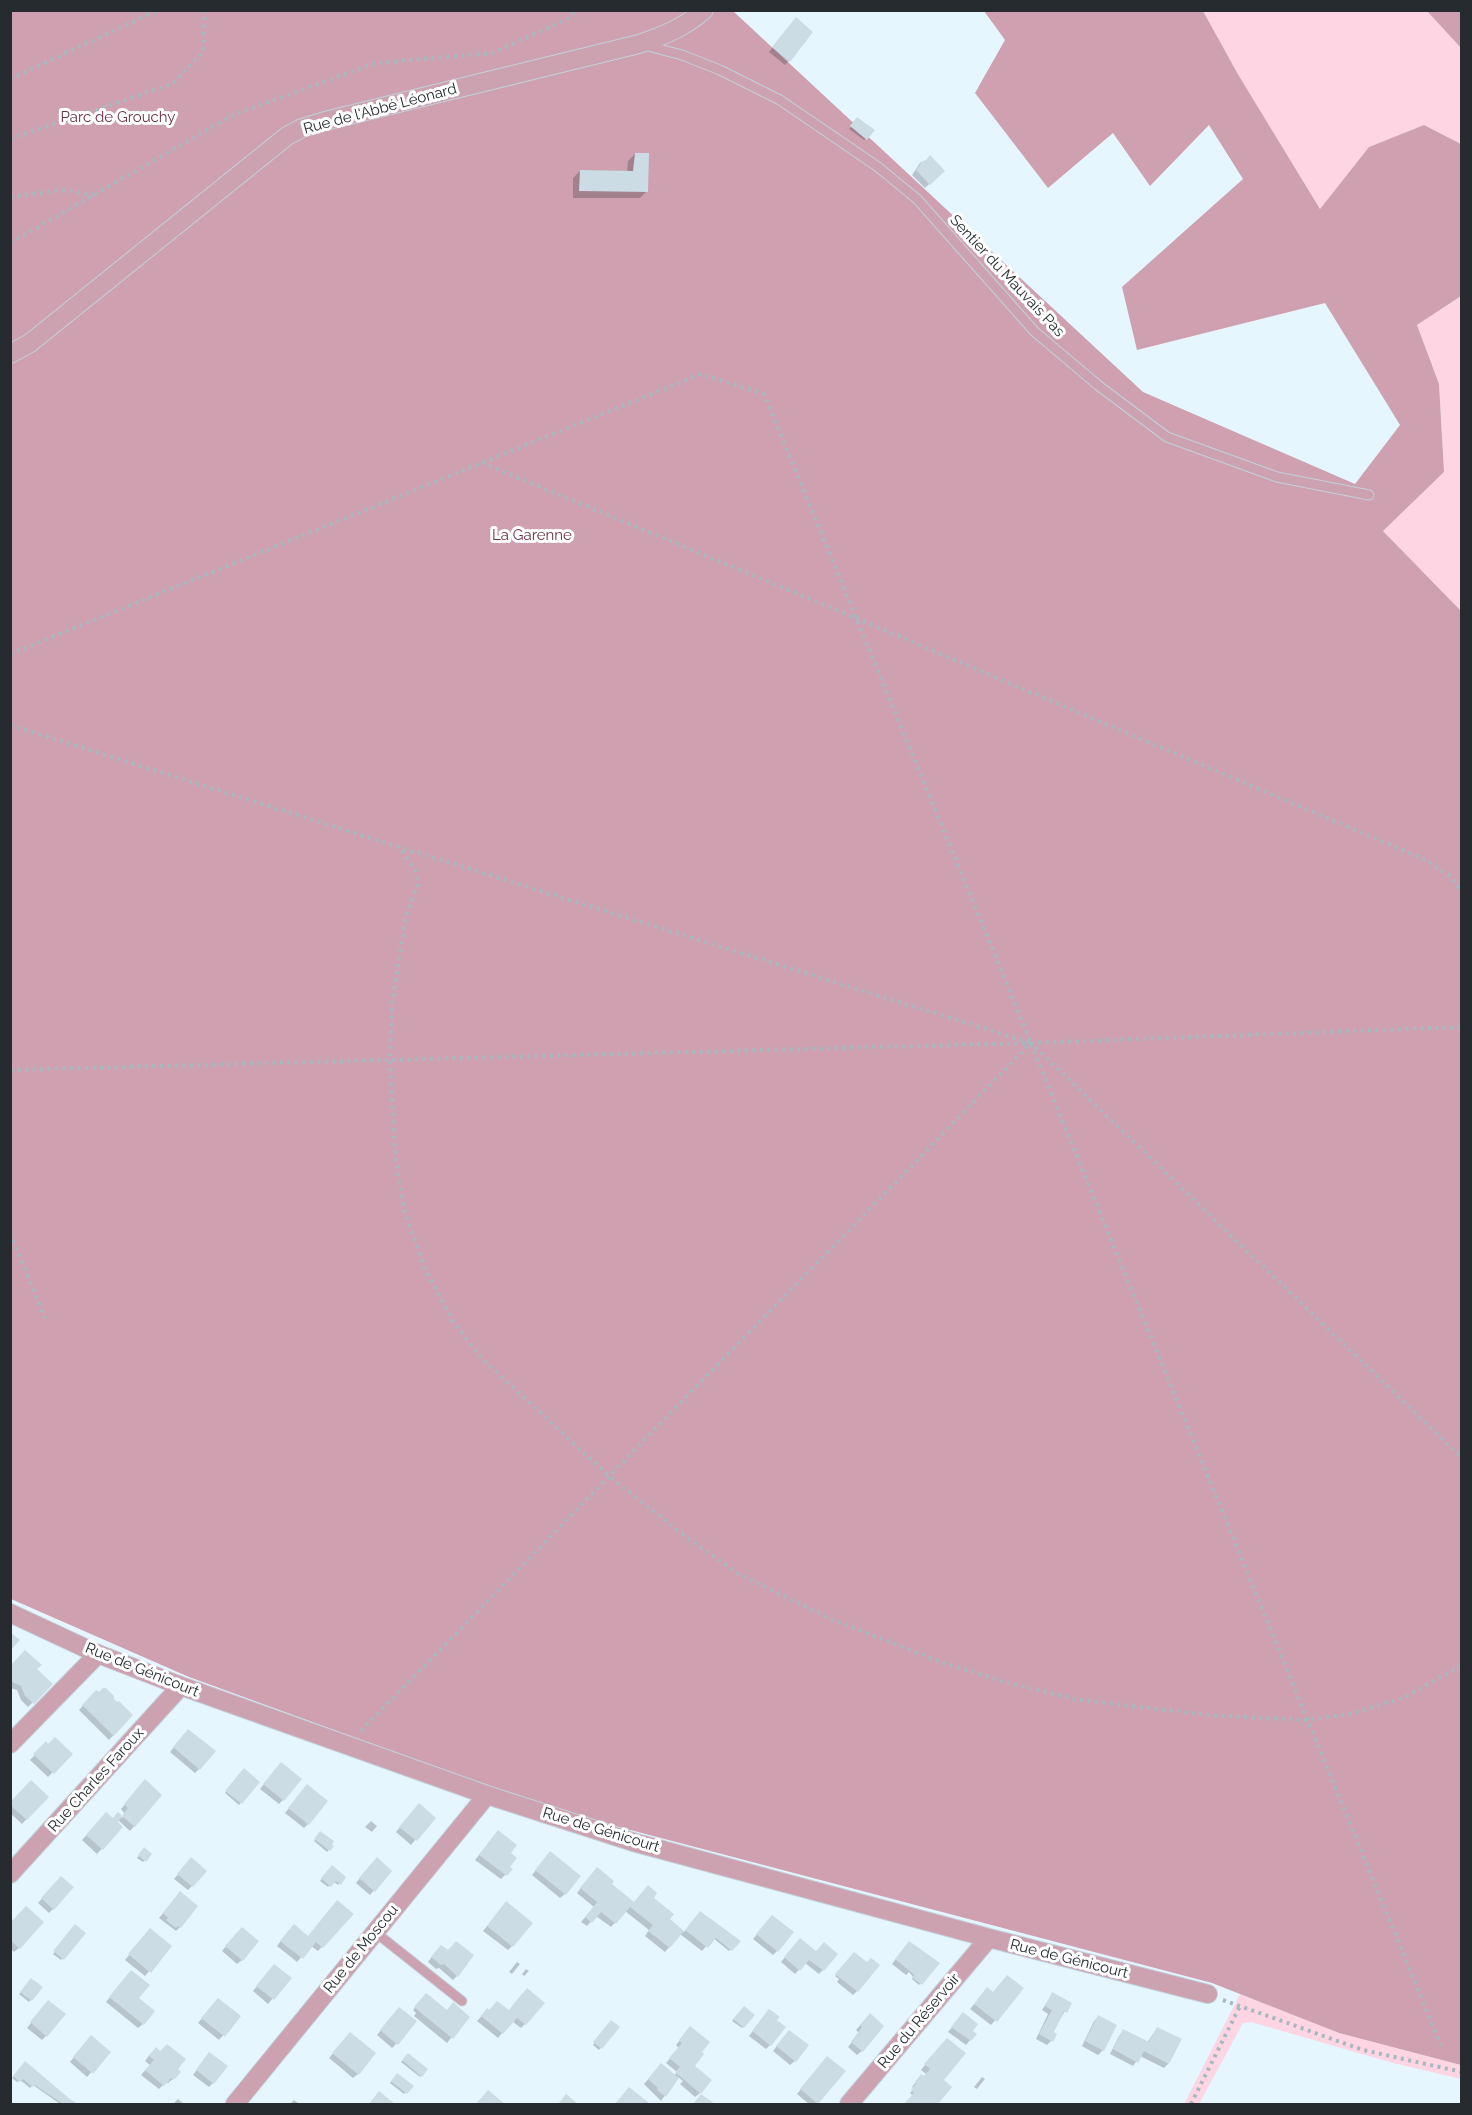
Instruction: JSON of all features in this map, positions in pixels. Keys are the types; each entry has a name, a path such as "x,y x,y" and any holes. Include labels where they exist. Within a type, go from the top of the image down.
{"street":[{"name":"Rue de l'Abbé Léonard","path":"10,354 30,343 287,136 302,128 639,44 679,28 704,10"},
{"name":"Rue de Génicourt","path":"10,1613 98,1654 181,1686 487,1795 633,1842 989,1938 1208,1994"},
{"path":"10,1743 98,1654"},
{"name":"Rue Charles Faroux","path":"10,1874 181,1686"},
{"name":"Rue de Moscou","path":"235,2104 487,1795"},
{"name":"Rue du Réservoir","path":"849,2104 989,1938"}],"lane":[{"name":"Sentier du Mauvais Pas","path":"639,44 682,55 720,70 780,100 878,167 917,200 1035,332 1099,386 1167,437 1276,477 1369,495"},
{"path":"375,1932 462,2001"}],"path":[{"path":"10,79 158,10"},
{"path":"10,139 172,84 203,52 204,10"},
{"path":"10,243 235,114 376,63 493,53 569,18 576,10"},
{"path":"10,197 62,190 94,195"},
{"path":"10,654 701,374 764,394 1441,2046"},
{"path":"481,462 1426,860 1450,876 1461,893"},
{"path":"10,725 1031,1043 1461,1458"},
{"path":"399,848 415,870 418,883 406,916 392,1004 390,1059 395,1156 405,1209 424,1267 452,1320 481,1358 610,1477 690,1540 739,1574 831,1619 943,1663 1079,1701 1220,1716 1307,1720 1350,1714 1403,1698 1461,1665"},
{"path":"10,1071 1031,1043 1461,1027"},
{"path":"360,1732 1031,1043"},
{"path":"10,1233 45,1318"},
{"path":"1208,1994 1363,2050 1461,2072"},
{"path":"1191,2104 1240,2006"}],"shaded area":[{"path":"1203,11 1427,11 1461,48 1461,144 1424,125 1369,147 1320,209 1239,76"},
{"path":"1461,296 1461,611 1383,531 1444,472 1439,384 1417,325"},
{"path":"1240,1994 1339,2033 1461,2065 1461,2079 1393,2063 1251,2022 1243,2023 1199,2104 1184,2104"}],"green space":[{"path":"11,11 733,11 1143,392 1355,484 1400,425 1325,303 1137,350 1122,287 1243,179 1209,125 1150,186 1113,133 1048,188 975,93 1005,40 984,11 1203,11 1239,76 1320,209 1369,147 1424,125 1461,144 1461,296 1417,325 1439,384 1444,472 1383,531 1461,611 1461,2065 1339,2033 1212,1983 600,1822 490,1787 189,1677 11,1599"},
{"path":"1427,11 1461,11 1461,48"}],"building":[{"path":"796,17 813,32 790,62 772,47"},
{"path":"857,117 875,130 867,140 850,126"},
{"path":"635,153 649,153 648,192 579,191 580,170 633,171"},
{"path":"930,155 945,171 930,185 916,170 920,162 926,160"},
{"path":"10,1632 20,1640 10,1651"},
{"path":"25,1650 42,1665 37,1669 53,1684 34,1704 25,1696 21,1686 10,1681 10,1666"},
{"path":"106,1688 117,1702 119,1701 133,1715 114,1736 82,1705 96,1690 99,1692"},
{"path":"188,1729 216,1751 200,1770 173,1747"},
{"path":"55,1737 73,1754 54,1774 33,1754 46,1741 48,1744"},
{"path":"281,1762 302,1779 284,1801 263,1784"},
{"path":"244,1768 260,1782 242,1804 225,1791"},
{"path":"145,1779 162,1795 135,1827 122,1816 128,1808 124,1804"},
{"path":"31,1780 49,1797 27,1820 10,1805 10,1802"},
{"path":"307,1784 328,1801 309,1825 288,1808"},
{"path":"419,1803 436,1818 417,1841 399,1827"},
{"path":"106,1812 113,1818 118,1812 122,1816 118,1822 123,1827 103,1850 86,1835"},
{"path":"498,1830 517,1845 511,1853 517,1858 510,1867 513,1869 507,1876 479,1855"},
{"path":"320,1831 334,1841 332,1845 334,1846 330,1851 314,1839"},
{"path":"144,1847 152,1854 146,1862 138,1855"},
{"path":"550,1851 581,1876 566,1895 535,1870"},
{"path":"191,1857 207,1871 193,1887 177,1874"},
{"path":"377,1857 392,1871 375,1892 359,1878"},
{"path":"332,1865 346,1877 341,1885 336,1881 331,1887 321,1878"},
{"path":"597,1867 614,1881 612,1884 634,1902 648,1885 657,1893 654,1898 674,1914 670,1919 684,1931 670,1948 648,1931 653,1925 630,1907 616,1924 601,1912 592,1923 585,1917 597,1902 580,1888"},
{"path":"61,1876 74,1887 54,1910 41,1898"},
{"path":"180,1891 198,1906 181,1928 178,1926 176,1928 166,1920 168,1918 163,1913"},
{"path":"337,1900 354,1914 323,1948 316,1942 303,1959 280,1941 294,1924 308,1936"},
{"path":"506,1901 533,1923 513,1947 487,1926"},
{"path":"26,1906 44,1922 20,1949 10,1940 10,1923"},
{"path":"700,1911 741,1941 732,1951 716,1938 708,1948 685,1930"},
{"path":"772,1915 794,1932 778,1952 756,1934"},
{"path":"75,1924 86,1933 64,1960 53,1951"},
{"path":"242,1927 259,1941 243,1961 225,1946"},
{"path":"150,1928 172,1946 151,1973 128,1954"},
{"path":"800,1938 816,1951 824,1942 838,1954 824,1971 809,1960 800,1971 784,1957"},
{"path":"456,1941 474,1955 458,1977 444,1964 441,1965 431,1957 441,1945 448,1950"},
{"path":"909,1941 940,1963 922,1985 895,1959"},
{"path":"854,1952 867,1962 871,1958 880,1965 858,1992 835,1974"},
{"path":"274,1964 292,1978 274,2000 256,1986"},
{"path":"131,1970 150,1985 139,1998 155,2011 144,2025 109,1997"},
{"path":"1007,1975 1024,1988 997,2022 974,2004 987,1987 993,1992"},
{"path":"31,1978 43,1987 32,2001 20,1992"},
{"path":"527,1988 545,2003 526,2025 517,2018 503,2034 481,2016 497,2001 509,2010"},
{"path":"1052,1992 1072,2003 1067,2013 1064,2011 1054,2032 1057,2034 1053,2042 1039,2034 1052,2010 1045,2006"},
{"path":"426,1993 447,2010 453,2002 470,2017 453,2039 414,2007"},
{"path":"218,1998 241,2016 225,2037 201,2018"},
{"path":"48,2000 66,2014 47,2037 30,2022"},
{"path":"744,2006 755,2015 744,2028 733,2019"},
{"path":"399,2007 417,2021 398,2045 380,2030"},
{"path":"769,2009 780,2017 777,2020 786,2027 771,2046 752,2031"},
{"path":"963,2012 978,2024 973,2031 977,2034 971,2041 951,2027"},
{"path":"870,2013 884,2026 863,2052 851,2042"},
{"path":"1098,2015 1117,2025 1104,2051 1085,2041"},
{"path":"611,2020 620,2027 602,2049 593,2042"},
{"path":"690,2026 710,2042 695,2066 712,2080 701,2094 675,2072 680,2067 669,2058 682,2043 679,2040"},
{"path":"1157,2027 1182,2039 1169,2064 1144,2051 1138,2063 1113,2049 1123,2029 1149,2042"},
{"path":"789,2030 809,2045 796,2062 776,2046"},
{"path":"350,2032 376,2053 359,2075 332,2053"},
{"path":"91,2035 111,2052 93,2074 73,2057"},
{"path":"947,2038 966,2053 944,2080 952,2087 938,2104 904,2104 914,2093 911,2090 917,2083 915,2082 921,2074 924,2076 930,2069 924,2064"},
{"path":"167,2044 186,2059 178,2069 181,2072 164,2086 145,2070 154,2060 149,2056 156,2047 160,2051"},
{"path":"209,2052 228,2066 214,2084 196,2070"},
{"path":"408,2053 428,2069 422,2077 402,2060"},
{"path":"827,2056 846,2071 818,2104 800,2089"},
{"path":"25,2061 77,2104 63,2104 35,2085 33,2087 23,2079 20,2082 13,2076"},
{"path":"661,2063 679,2078 666,2097 648,2079"},
{"path":"397,2073 414,2086 407,2094 391,2081"},
{"path":"629,2087 649,2103 615,2104"},
{"path":"488,2090 505,2104 476,2104"},
{"path":"379,2091 395,2104 369,2104"},
{"path":"566,2094 578,2104 558,2104"},
{"path":"701,2094 715,2104 693,2104"}],"park label":[{"name":"Parc de Grouchy","path":"118,117"},
{"name":"La Garenne","path":"532,535"}]}
